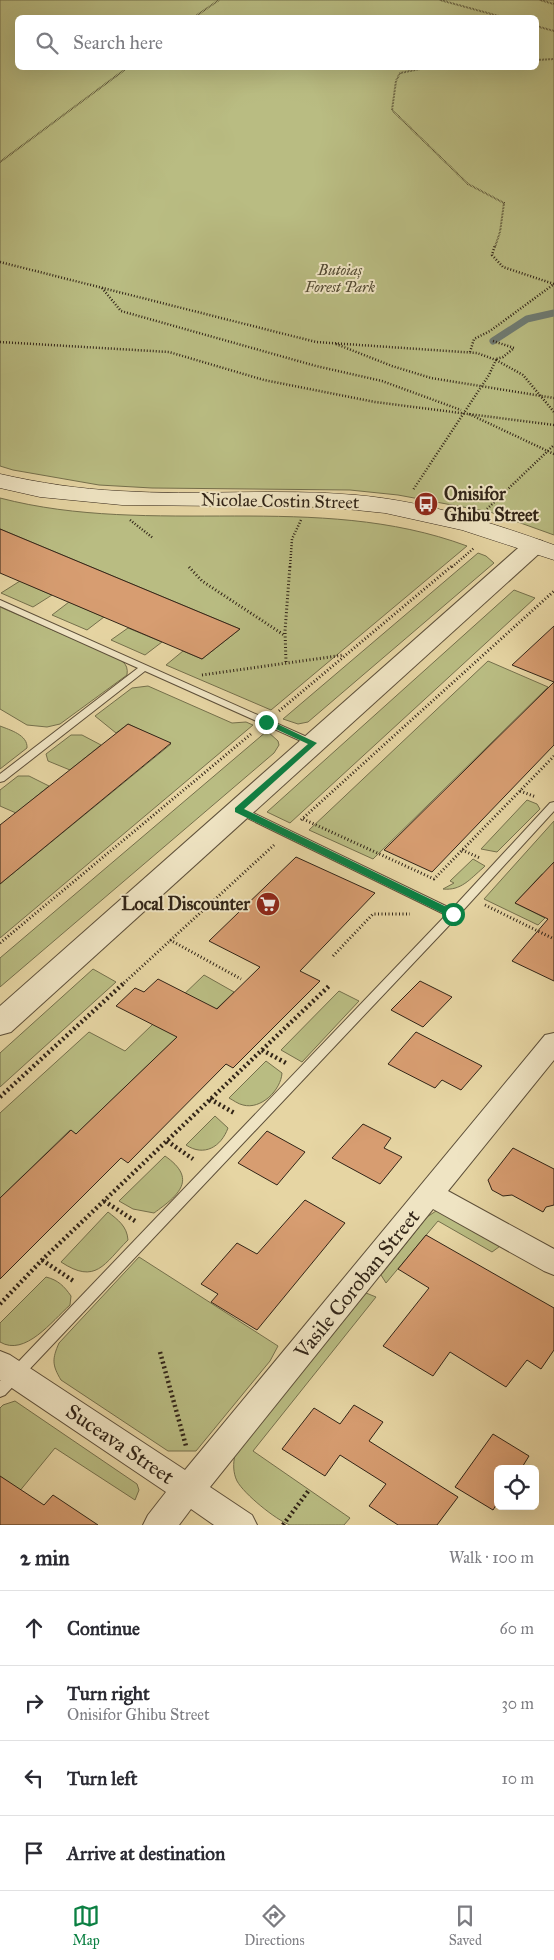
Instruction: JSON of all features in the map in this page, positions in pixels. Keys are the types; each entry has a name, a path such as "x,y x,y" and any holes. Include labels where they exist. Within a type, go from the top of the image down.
{"main road":[{"name":"Nicolae Costin Street","path":"0,481 52,492 124,499 289,499 362,502 440,516 473,535 544,549"}],"street":[{"path":"0,1024 313,743 544,549"},
{"name":"Vasile Coroban Street","path":"159,1525 554,1042"},
{"path":"430,1194 554,1263"},
{"name":"Suceava Street","path":"5,1377 192,1485 241,1525"}],"lane":[{"path":"0,603 313,743"},
{"path":"0,779 145,667"},
{"path":"5,1377 93,1293 470,897 554,805"},
{"path":"238,810 453,914"}],"path":[{"path":"197,15 219,0"},
{"path":"440,0 495,15"},
{"path":"540,0 554,4"},
{"path":"539,27 554,31"},
{"path":"539,60 554,59"},
{"path":"0,162 124,70"},
{"path":"417,70 400,74 396,81 392,110 468,184 504,203 500,232 492,255 503,267 554,284 490,331 474,339 470,352"},
{"path":"0,262 316,342 484,354 523,374 554,412"},
{"path":"102,288 121,311 316,366 382,381 465,412 554,454"},
{"path":"413,489 465,412 496,360 503,358 514,348 493,341"},
{"path":"0,342 169,352 264,380 375,402 554,424"},
{"path":"333,343 392,366 431,378 554,398"},
{"path":"0,943 346,655 473,535 554,445"},
{"path":"286,662 285,635 292,539 304,514"},
{"path":"126,518 140,526 153,538"},
{"path":"189,567 202,581 285,635"},
{"path":"554,591 302,818 434,880 554,756"},
{"path":"172,679 346,655"},
{"path":"0,1096 287,833"},
{"path":"470,897 554,939"},
{"path":"333,956 373,914 453,914"},
{"path":"170,940 241,979"},
{"path":"0,1304 42,1260 329,986"},
{"path":"262,1050 303,1072"},
{"path":"210,1099 254,1124"},
{"path":"167,1141 210,1170"},
{"path":"104,1201 152,1231"},
{"path":"42,1260 93,1293"},
{"path":"160,1352 192,1485"},
{"path":"283,1525 309,1490"}],"green space":[{"name":"Butoiaș Forest Park","path":"0,0 554,0 554,535 490,512 398,495 350,490 152,488 99,485 0,466"},
{"path":"0,498 58,509 116,514 352,520 410,530 467,546 271,710 166,665 183,651 202,659 240,629 0,529"},
{"path":"478,553 486,556 494,563 308,722 298,724 283,719"},
{"path":"20,581 52,595 33,607 1,593"},
{"path":"514,590 535,598 290,823 267,812"},
{"path":"69,602 104,617 87,630 52,615"},
{"path":"0,607 117,658 127,667 127,675 60,724 47,727 27,725 0,709"},
{"path":"128,628 162,642 145,655 111,640"},
{"path":"488,661 548,687 373,859 309,830"},
{"path":"148,686 232,723 246,722 253,725 0,938 0,884 171,744 128,724 116,733 95,716 132,688"},
{"path":"0,726 22,736 27,743 27,748 0,769"},
{"path":"267,731 278,741 279,745 274,753 0,987 0,958"},
{"path":"71,735 82,735 101,745 70,770 48,761 46,754"},
{"path":"18,776 29,776 49,786 16,813 0,806 0,790"},
{"path":"527,800 537,804 540,809 497,852 481,849"},
{"path":"554,821 554,879 542,874 515,903 545,918 538,925 484,899"},
{"path":"473,859 485,866 460,886 443,889 454,883 450,881"},
{"path":"93,969 116,982 0,1087 0,1053"},
{"path":"204,975 234,992 182,1042 175,1039 76,1134 70,1130 0,1198 0,1113 89,1032 125,1051"},
{"path":"339,991 359,1001 302,1062 281,1050"},
{"path":"266,1061 282,1073 278,1086 269,1097 263,1102 250,1106 229,1098"},
{"path":"215,1116 228,1128 225,1135 216,1145 205,1150 199,1150 186,1145"},
{"path":"165,1156 175,1164 181,1172 183,1179 177,1193 171,1200 154,1213 133,1209 119,1201"},
{"path":"436,1211 445,1213 503,1244 492,1252 438,1221 386,1283 381,1275 427,1217"},
{"path":"108,1212 124,1227 128,1240 99,1269 83,1272 61,1262"},
{"path":"139,1257 278,1346 270,1361 196,1451 168,1451 61,1380 56,1370 54,1358 59,1343"},
{"path":"46,1277 66,1289 71,1296 70,1305 47,1328 28,1341 19,1345 9,1345 0,1342 0,1323"},
{"path":"366,1293 376,1297 253,1451 350,1518 344,1525 290,1525 253,1499 237,1481 234,1471 235,1455"},
{"path":"15,1401 137,1484 139,1490 135,1500 55,1448 0,1515 0,1408"}],"building":[{"path":"0,529 240,629 202,659 0,573"},
{"path":"554,626 554,682 512,665"},
{"path":"554,682 554,745 432,872 384,850"},
{"path":"128,724 171,743 0,884 0,825"},
{"path":"296,857 375,893 300,971 320,981 233,1068 226,1064 128,1163 121,1158 0,1279 0,1198 71,1130 76,1134 177,1037 116,1006 135,988 144,992 158,979 217,1009 260,967 209,941"},
{"path":"554,862 554,981 512,961 548,919 515,903"},
{"path":"420,981 452,997 423,1027 391,1010"},
{"path":"416,1032 482,1066 461,1090 442,1080 435,1088 388,1064"},
{"path":"363,1124 391,1138 384,1148 402,1157 380,1184 332,1158"},
{"path":"267,1131 305,1152 277,1185 238,1163"},
{"path":"513,1148 554,1169 554,1205 546,1207 543,1212 512,1195 503,1196 492,1190 488,1180"},
{"path":"305,1200 345,1223 257,1330 211,1302 218,1294 201,1284 237,1243 257,1254"},
{"path":"426,1235 554,1308 554,1350 541,1369 527,1360 506,1387 450,1352 433,1376 383,1346 429,1288 398,1269"},
{"path":"354,1405 383,1422 369,1441 458,1497 437,1525 398,1525 369,1506 386,1484 340,1455 325,1476 282,1449 314,1408 340,1424"},
{"path":"493,1434 529,1456 523,1465 494,1465 493,1510 455,1487"},
{"path":"0,1476 44,1505 53,1495 98,1525 0,1525"}],"waterway":[{"path":"493,341 527,319 554,313"}],"place":[{"name":"Onisifor Ghibu Street","path":"426,504"},
{"name":"Local Discounter","path":"268,904"}],"route":[{"path":"266,722 313,743 238,810 453,914"}]}
